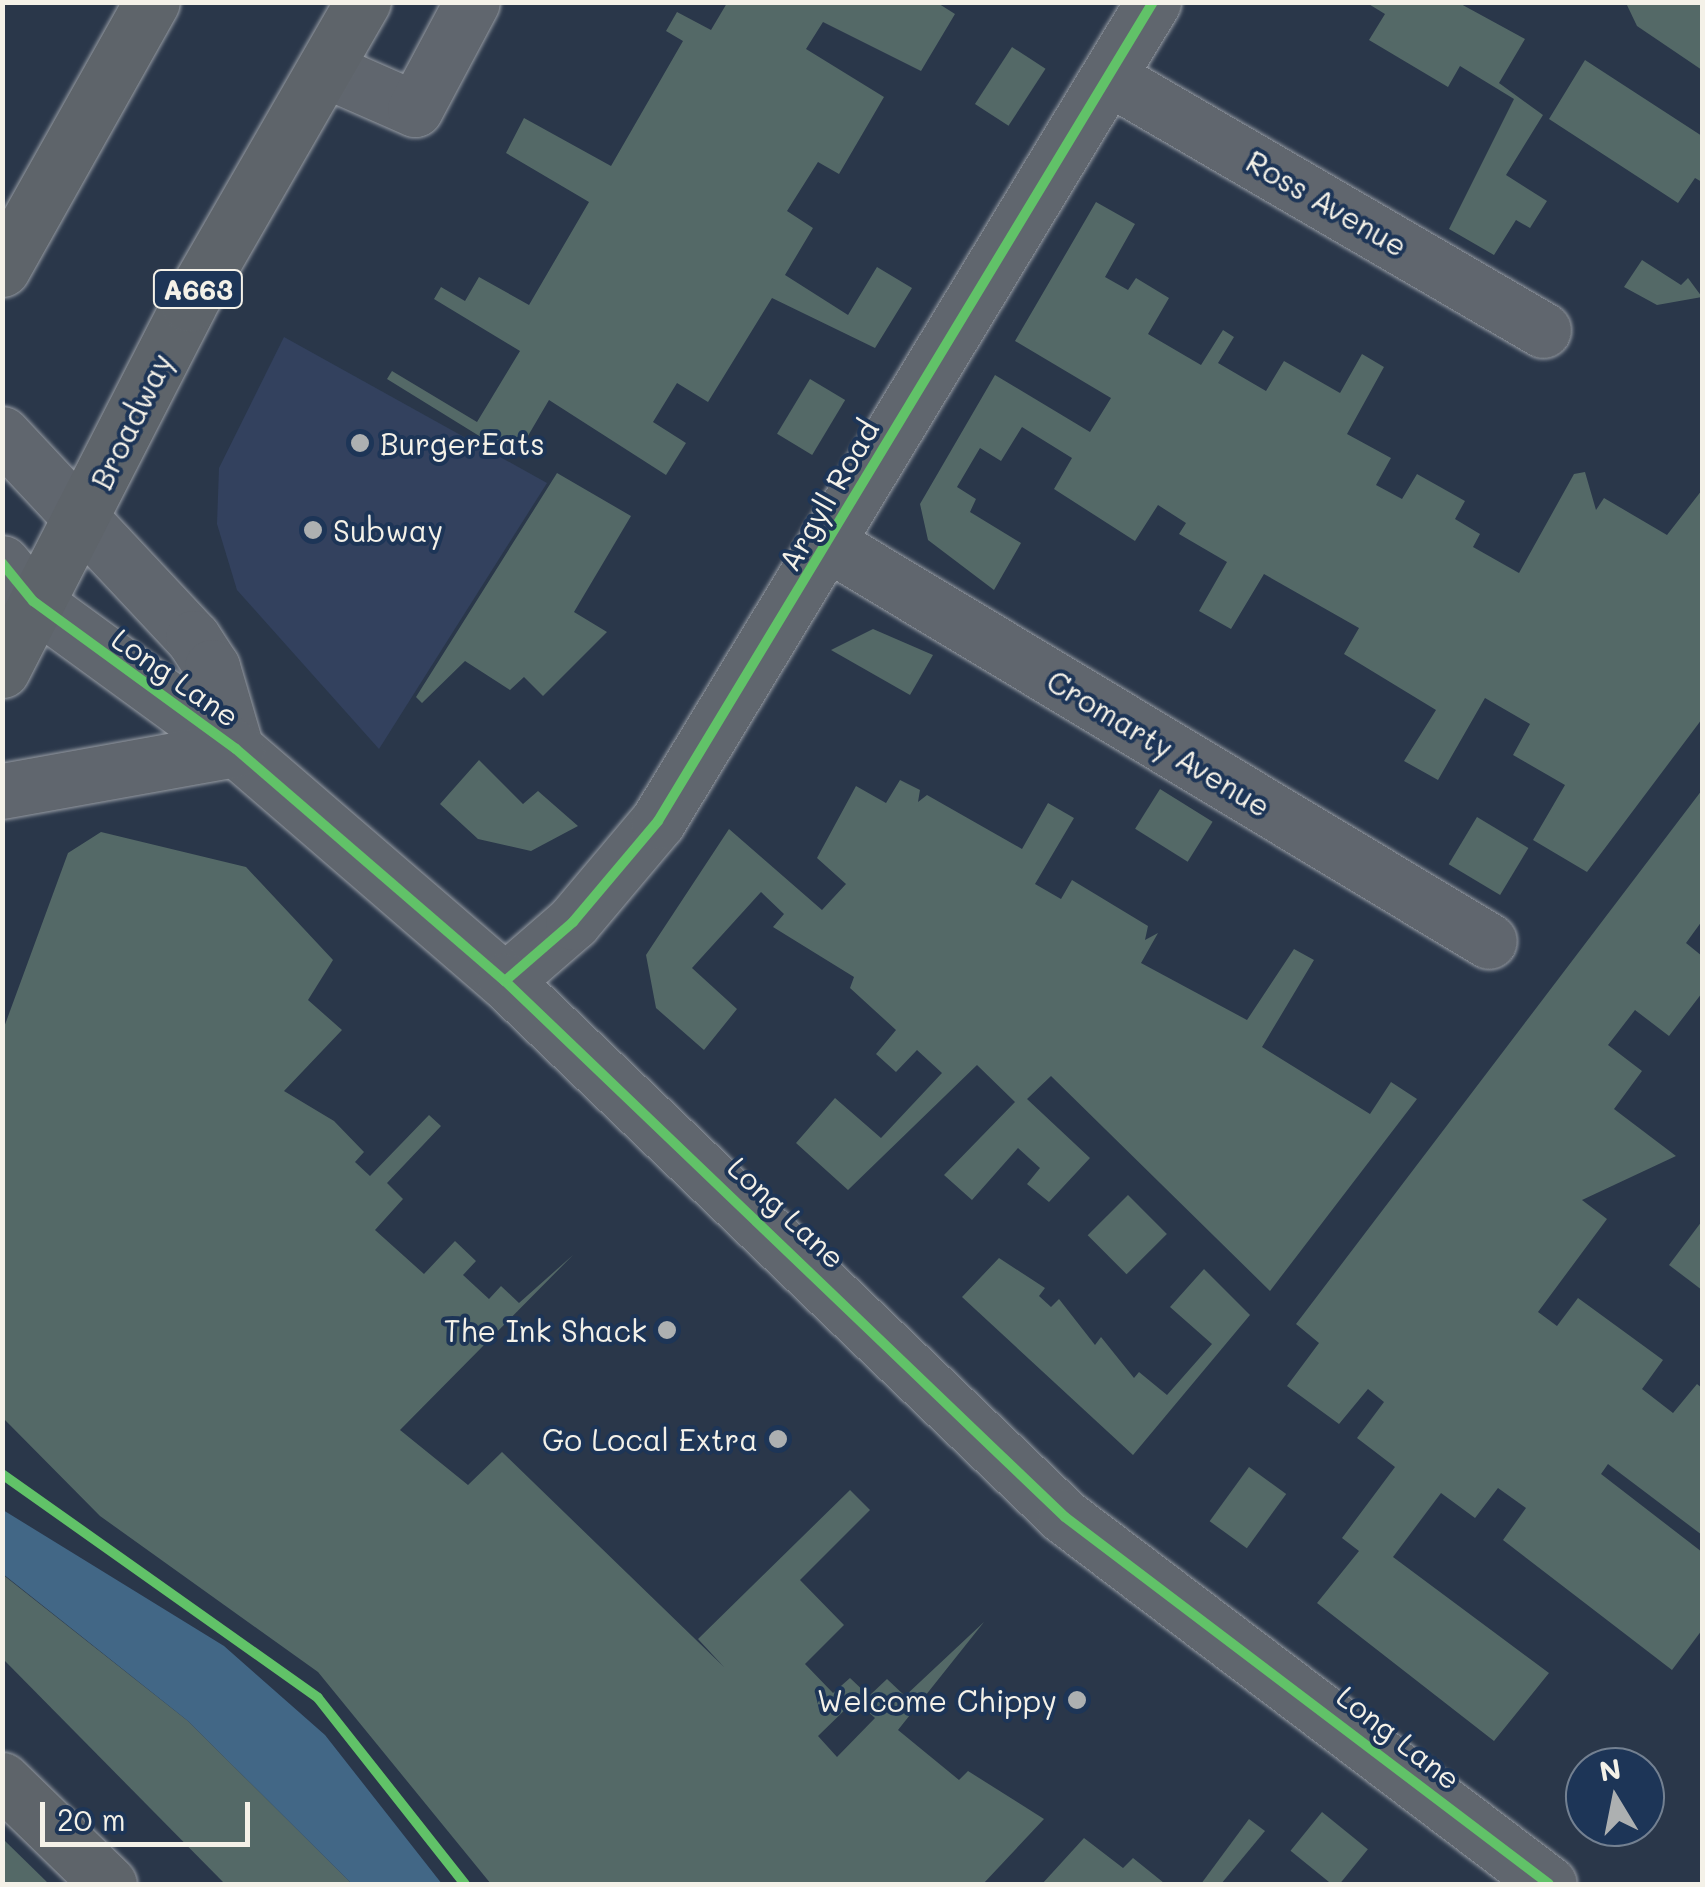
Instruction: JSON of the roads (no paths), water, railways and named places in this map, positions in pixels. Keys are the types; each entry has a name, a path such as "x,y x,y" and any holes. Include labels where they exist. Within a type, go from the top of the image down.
{"highway":[{"path":"2,269 152,2"},
{"name":"Broadway","path":"2,670 18,582 84,516 189,304 363,2"},
{"path":"2,1780 109,1884"}],"street":[{"path":"326,70 415,109 472,2"},
{"name":"Argyll Road","path":"506,981 573,922 658,821 829,544 1153,2"},
{"name":"Ross Avenue","path":"1110,78 1543,330"},
{"name":"Long Lane","path":"2,434 84,516 202,652 236,748"},
{"name":"Cromarty Avenue","path":"829,544 1489,942"},
{"name":"Long Lane","path":"18,582 236,748 506,981 1066,1518 1549,1884"},
{"path":"2,792 236,748"}],"place":[{"name":"BurgerEats","path":"360,443"},
{"name":"Subway","path":"313,530"},
{"name":"The Ink Shack","path":"667,1330"},
{"name":"Go Local Extra","path":"778,1439"},
{"name":"Welcome Chippy","path":"1077,1700"}]}
